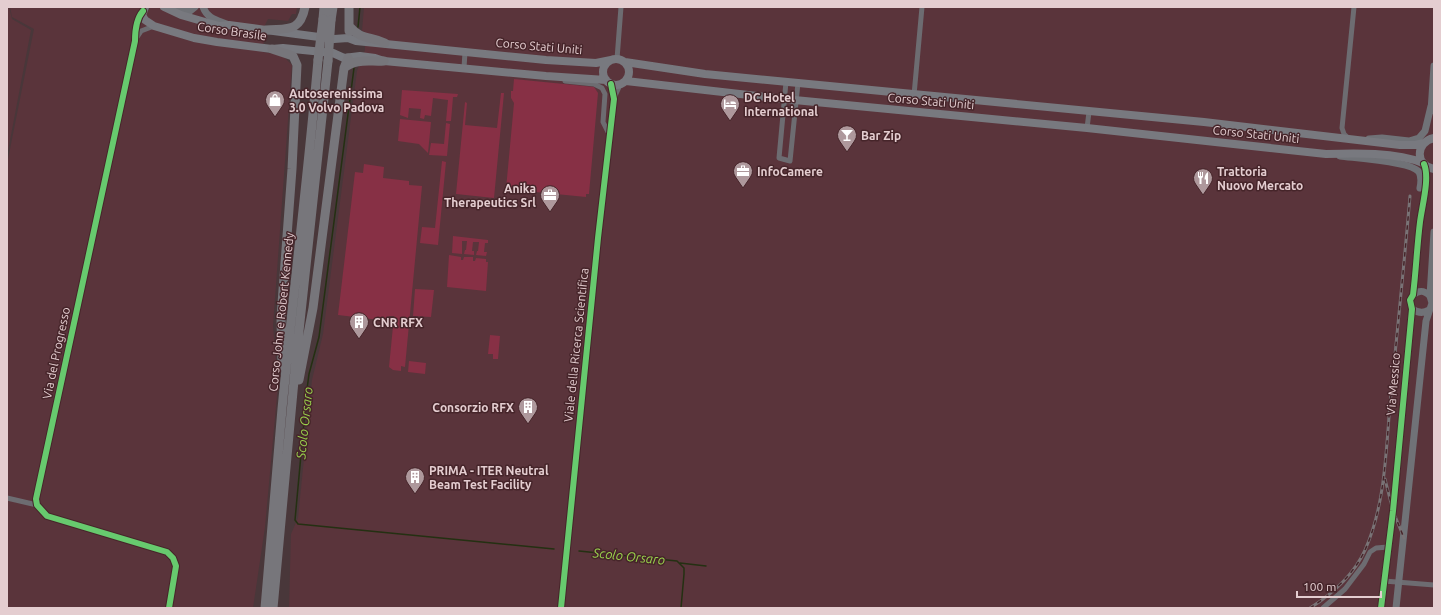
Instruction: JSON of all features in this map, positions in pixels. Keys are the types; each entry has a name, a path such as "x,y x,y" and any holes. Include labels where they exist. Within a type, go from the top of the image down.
{"highway":[{"path":"266,30 283,30 293,28 301,21 305,7"},
{"path":"324,7 327,19"},
{"path":"327,19 333,7"},
{"path":"349,7 351,39"},
{"name":"Corso John e Robert Kennedy","path":"274,608 289,432 326,58 327,19"},
{"path":"349,26 361,37 378,40 385,43"},
{"path":"272,49 293,56 297,65 282,317 282,408"},
{"path":"289,432 313,308 344,68 351,57"},
{"name":"Corso John e Robert Kennedy","path":"265,608 282,408 309,160 326,58"},
{"path":"344,68 352,62 374,62 384,60"}],"main road":[{"name":"Corso Brasile","path":"164,7 201,22 219,26 229,25 334,40"},
{"path":"144,9 142,15 145,20 154,26"},
{"name":"Corso Brasile","path":"154,26 194,38 272,49 283,48 326,58"},
{"name":"Corso Stati Uniti","path":"334,40 351,39 546,60 596,63 614,60"},
{"path":"351,39 358,48 357,52 351,57"},
{"path":"326,58 375,58 384,60 608,82 623,83 629,76 630,70 625,62 614,60 606,64 603,71 608,82"},
{"name":"Corso Stati Uniti","path":"625,62 705,74 1204,122 1409,145 1434,138"},
{"name":"Corso Stati Uniti","path":"623,83 1087,128 1326,154 1352,153 1400,156 1423,164 1429,168 1434,168"},
{"path":"1423,164 1420,153 1424,142"}],"street":[{"path":"174,11 190,11 195,7"},
{"path":"203,7 209,17 229,25"},
{"path":"614,60 621,7"},
{"name":"Corso Stati Uniti","path":"914,95 922,7"},
{"path":"1332,137 1340,133 1342,128 1354,7"},
{"name":"Via del Progresso","path":"36,506 36,499 135,41 136,28 139,15 144,9"},
{"path":"135,41 142,31 154,26"},
{"path":"464,68 465,52"},
{"path":"1424,142 1429,135 1434,66"},
{"path":"546,76 560,80 594,84 602,88 605,94 603,122 610,137"},
{"name":"Viale della Ricerca Scientifica","path":"608,82 614,99"},
{"path":"786,82 779,158 790,161 798,83"},
{"name":"Viale della Ricerca Scientifica","path":"561,608 598,238 614,99 623,83"},
{"path":"1342,128 1344,134 1352,139 1382,138 1414,140 1419,138 1425,131 1431,106"},
{"path":"1087,128 1089,112"},
{"path":"1326,154 1414,167 1421,179 1418,203 1420,223"},
{"name":"Via Messico","path":"1381,608 1412,308 1410,303 1413,295 1426,176 1426,171 1423,164"},
{"path":"1396,608 1425,328 1431,303 1434,232"},
{"path":"1413,295 1419,291 1423,292 1431,303"},
{"path":"1412,308 1420,313 1425,312 1431,303"},
{"path":"7,498 36,506 46,516 167,552 173,558 176,566 169,608"},
{"path":"1323,608 1345,589 1364,564 1370,552 1376,548 1388,547"},
{"path":"1384,581 1434,585"}],"shaded area":[{"path":"7,7 9,7 12,19 31,30 7,156"},
{"path":"10,7 297,7 296,14 292,14 288,21 268,19 265,25 263,52 282,55 292,65 273,326 278,385 265,527 253,608 7,608 7,164 34,29 12,17"},
{"path":"364,7 1434,7 1434,608 289,608 291,534 298,518 312,380 323,334 357,71 365,50 365,32 362,31"},
{"path":"514,79 594,87 598,93 589,194 586,194 586,197 506,189 514,103 511,98 511,91 513,91"},
{"path":"402,90 458,94 457,97 453,97 451,121 446,121 448,100 433,98 431,116 425,115 424,119 420,118 421,109 409,108 408,118 400,115"},
{"path":"501,93 504,93 494,198 456,194 465,102 467,103 465,125 497,128"},
{"path":"400,119 431,122 428,153 419,144 398,141"},
{"path":"446,123 450,124 447,156 429,155 431,143 444,144"},
{"path":"442,161 446,162 438,245 420,243 422,227 435,228"},
{"path":"364,164 384,167 383,178 409,181 409,185 422,186 405,367 401,366 401,371 393,370 389,367 394,316 389,316 388,321 338,315 355,172 363,173"},
{"path":"453,236 488,240 488,243 485,243 484,252 487,252 486,256 476,255 479,242 473,242 472,251 474,251 474,255 464,254 467,241 462,241 462,254 452,253"},
{"path":"449,255 461,257 461,260 463,260 464,257 473,257 473,261 475,261 476,258 486,259 486,262 488,262 486,291 447,287"},
{"path":"415,289 434,290 431,317 413,316"},
{"path":"490,335 500,336 498,359 493,359 493,354 488,354"},
{"path":"409,361 426,363 425,374 408,372"}],"waterway":[{"name":"Scolo Orsaro","path":"358,27 360,7"},
{"name":"Scolo Orsaro","path":"354,68 319,337 309,374 307,389 295,520 298,524 554,549"},
{"name":"Scolo Orsaro","path":"579,551 677,561 684,568 681,608"},
{"path":"680,563 706,566"}],"railway":[{"path":"1310,608 1342,583 1355,567 1365,550 1377,515 1386,459 1410,196"},
{"path":"1385,479 1393,511 1404,538"}],"cycle path":[{"path":"143,11 136,25 135,41 36,499 37,505 47,516 167,552 173,558 176,566 169,608"},
{"path":"561,608 598,238 614,99 611,84"},
{"path":"1381,608 1393,511 1412,309 1410,300 1413,295 1420,222 1426,184 1426,170 1424,164"}],"place":[{"name":"Autoserenissima 3.0 Volvo Padova","path":"275,117"},
{"name":"DC Hotel International","path":"730,121"},
{"name":"Bar Zip","path":"847,152"},
{"name":"InfoCamere","path":"743,188"},
{"name":"Trattoria Nuovo Mercato","path":"1203,195"},
{"name":"Anika Therapeutics Srl","path":"550,212"},
{"name":"CNR RFX","path":"359,339"},
{"name":"Consorzio RFX","path":"528,424"},
{"name":"PRIMA - ITER Neutral Beam Test Facility","path":"415,494"}]}
